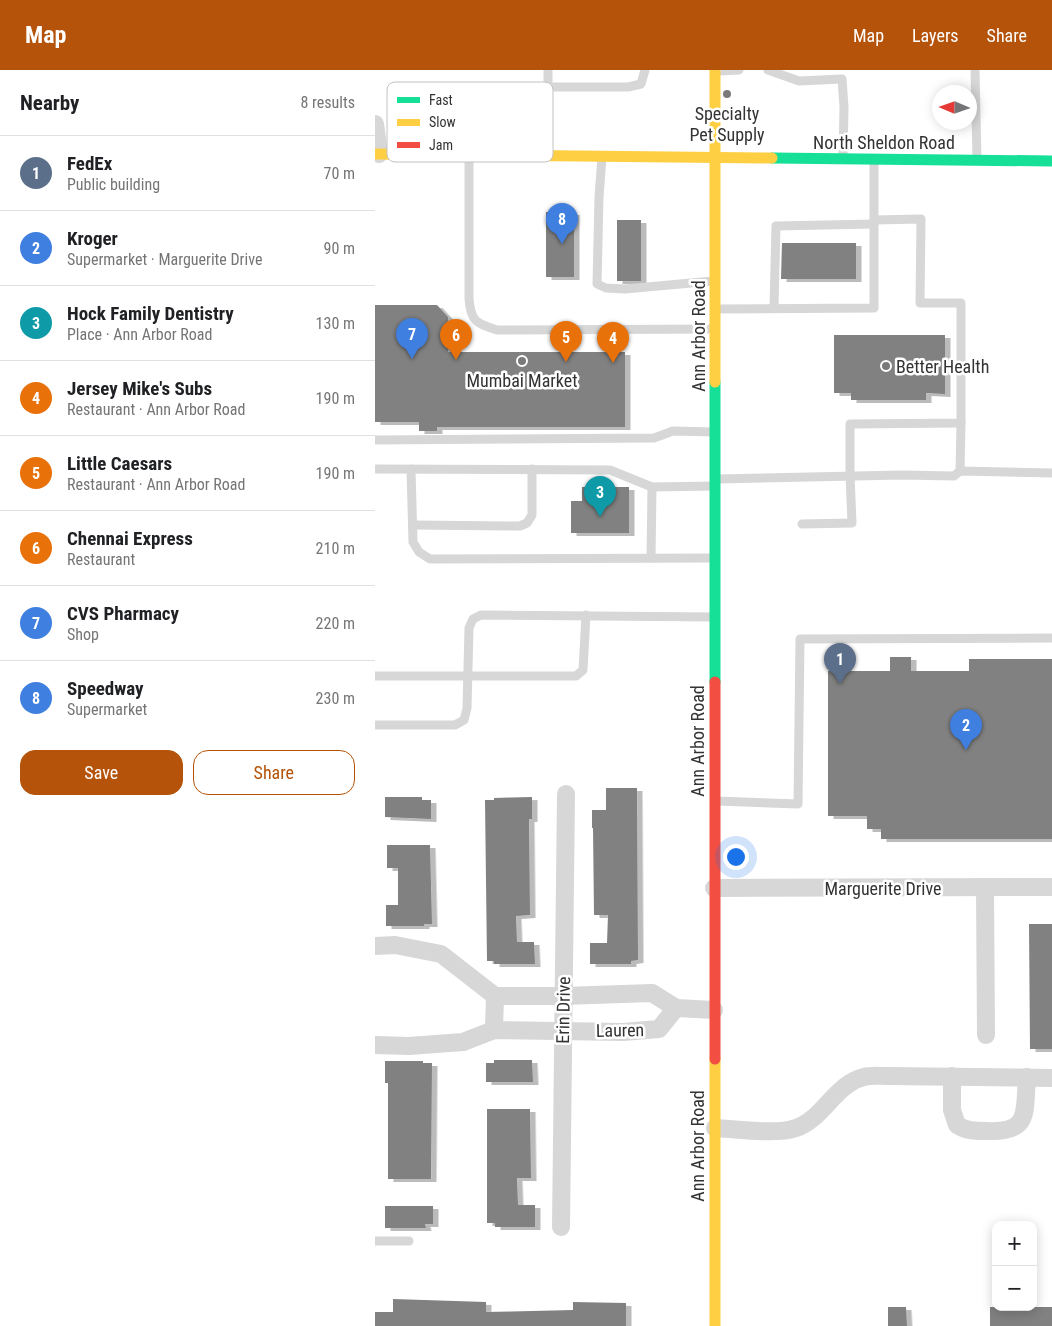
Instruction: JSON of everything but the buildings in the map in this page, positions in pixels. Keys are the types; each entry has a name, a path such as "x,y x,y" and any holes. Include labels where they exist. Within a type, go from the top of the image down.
{"main road":[{"name":"Ann Arbor Road","path":"715,71 715,1326"},
{"name":"North Sheldon Road","path":"553,155 715,156 843,160 1052,161"}],"street":[{"path":"375,124 377,154"},
{"name":"Erin Drive","path":"561,1227 566,794"},
{"name":"Marguerite Drive","path":"714,888 1052,887"},
{"path":"985,888 985,1035"},
{"path":"375,946 395,945 441,954 495,996 494,1030"},
{"name":"Lauren","path":"495,996 652,993 676,1008 715,1010"},
{"name":"Lauren","path":"375,1045 409,1046 463,1042 494,1030 623,1032 659,1029 676,1008"},
{"path":"952,1076 952,1110 957,1124 968,1130 988,1132 1005,1131 1018,1126 1024,1112 1027,1077"},
{"path":"715,1128 778,1131 795,1128 812,1120 851,1082 863,1077 1052,1078"}],"lane":[{"path":"553,87 628,87 641,84 645,70"},
{"path":"715,71 739,70"},
{"path":"769,70 799,80 843,79 843,160"},
{"path":"975,70 977,160"},
{"path":"603,155 599,197 597,284 606,288 625,289 716,280"},
{"path":"716,309 874,308 874,160"},
{"path":"469,162 469,298 471,314 478,324 497,330 716,328"},
{"path":"774,308 776,226 921,219 919,303 961,303 960,471"},
{"path":"802,524 853,523 849,424 961,423"},
{"path":"375,440 654,438 673,431 715,432"},
{"path":"411,468 413,542 419,552 430,559 715,558"},
{"path":"375,469 610,470 651,487 850,476 953,476 960,471 1052,474"},
{"path":"413,526 520,526 527,523 532,515 532,469"},
{"path":"651,487 651,558"},
{"path":"375,725 455,725 464,720 467,708 469,628 473,619 481,615 715,617"},
{"path":"375,676 576,676 583,670 586,615"},
{"path":"714,801 798,804 801,640 1052,638"},
{"path":"375,1241 409,1241"}],"traffic: fast":[{"path":"772,158 1052,161"},
{"path":"715,382 715,682"}],"traffic: slow":[{"path":"715,70 715,382"},
{"path":"375,154 387,154"},
{"path":"553,156 772,158"},
{"path":"715,1059 715,1326"}],"traffic: jam":[{"path":"715,682 715,1059"}],"place":[{"name":"Specialty Pet Supply","path":"727,94"},
{"name":"Speedway","path":"562,244"},
{"name":"CVS Pharmacy","path":"412,359"},
{"name":"Chennai Express","path":"456,360"},
{"name":"Mumbai Market","path":"522,361"},
{"name":"Little Caesars","path":"566,362"},
{"name":"Jersey Mike's Subs","path":"613,363"},
{"name":"Better Health","path":"886,366"},
{"name":"Hock Family Dentistry","path":"600,517"},
{"name":"FedEx","path":"840,684"},
{"name":"Kroger","path":"966,750"}]}
